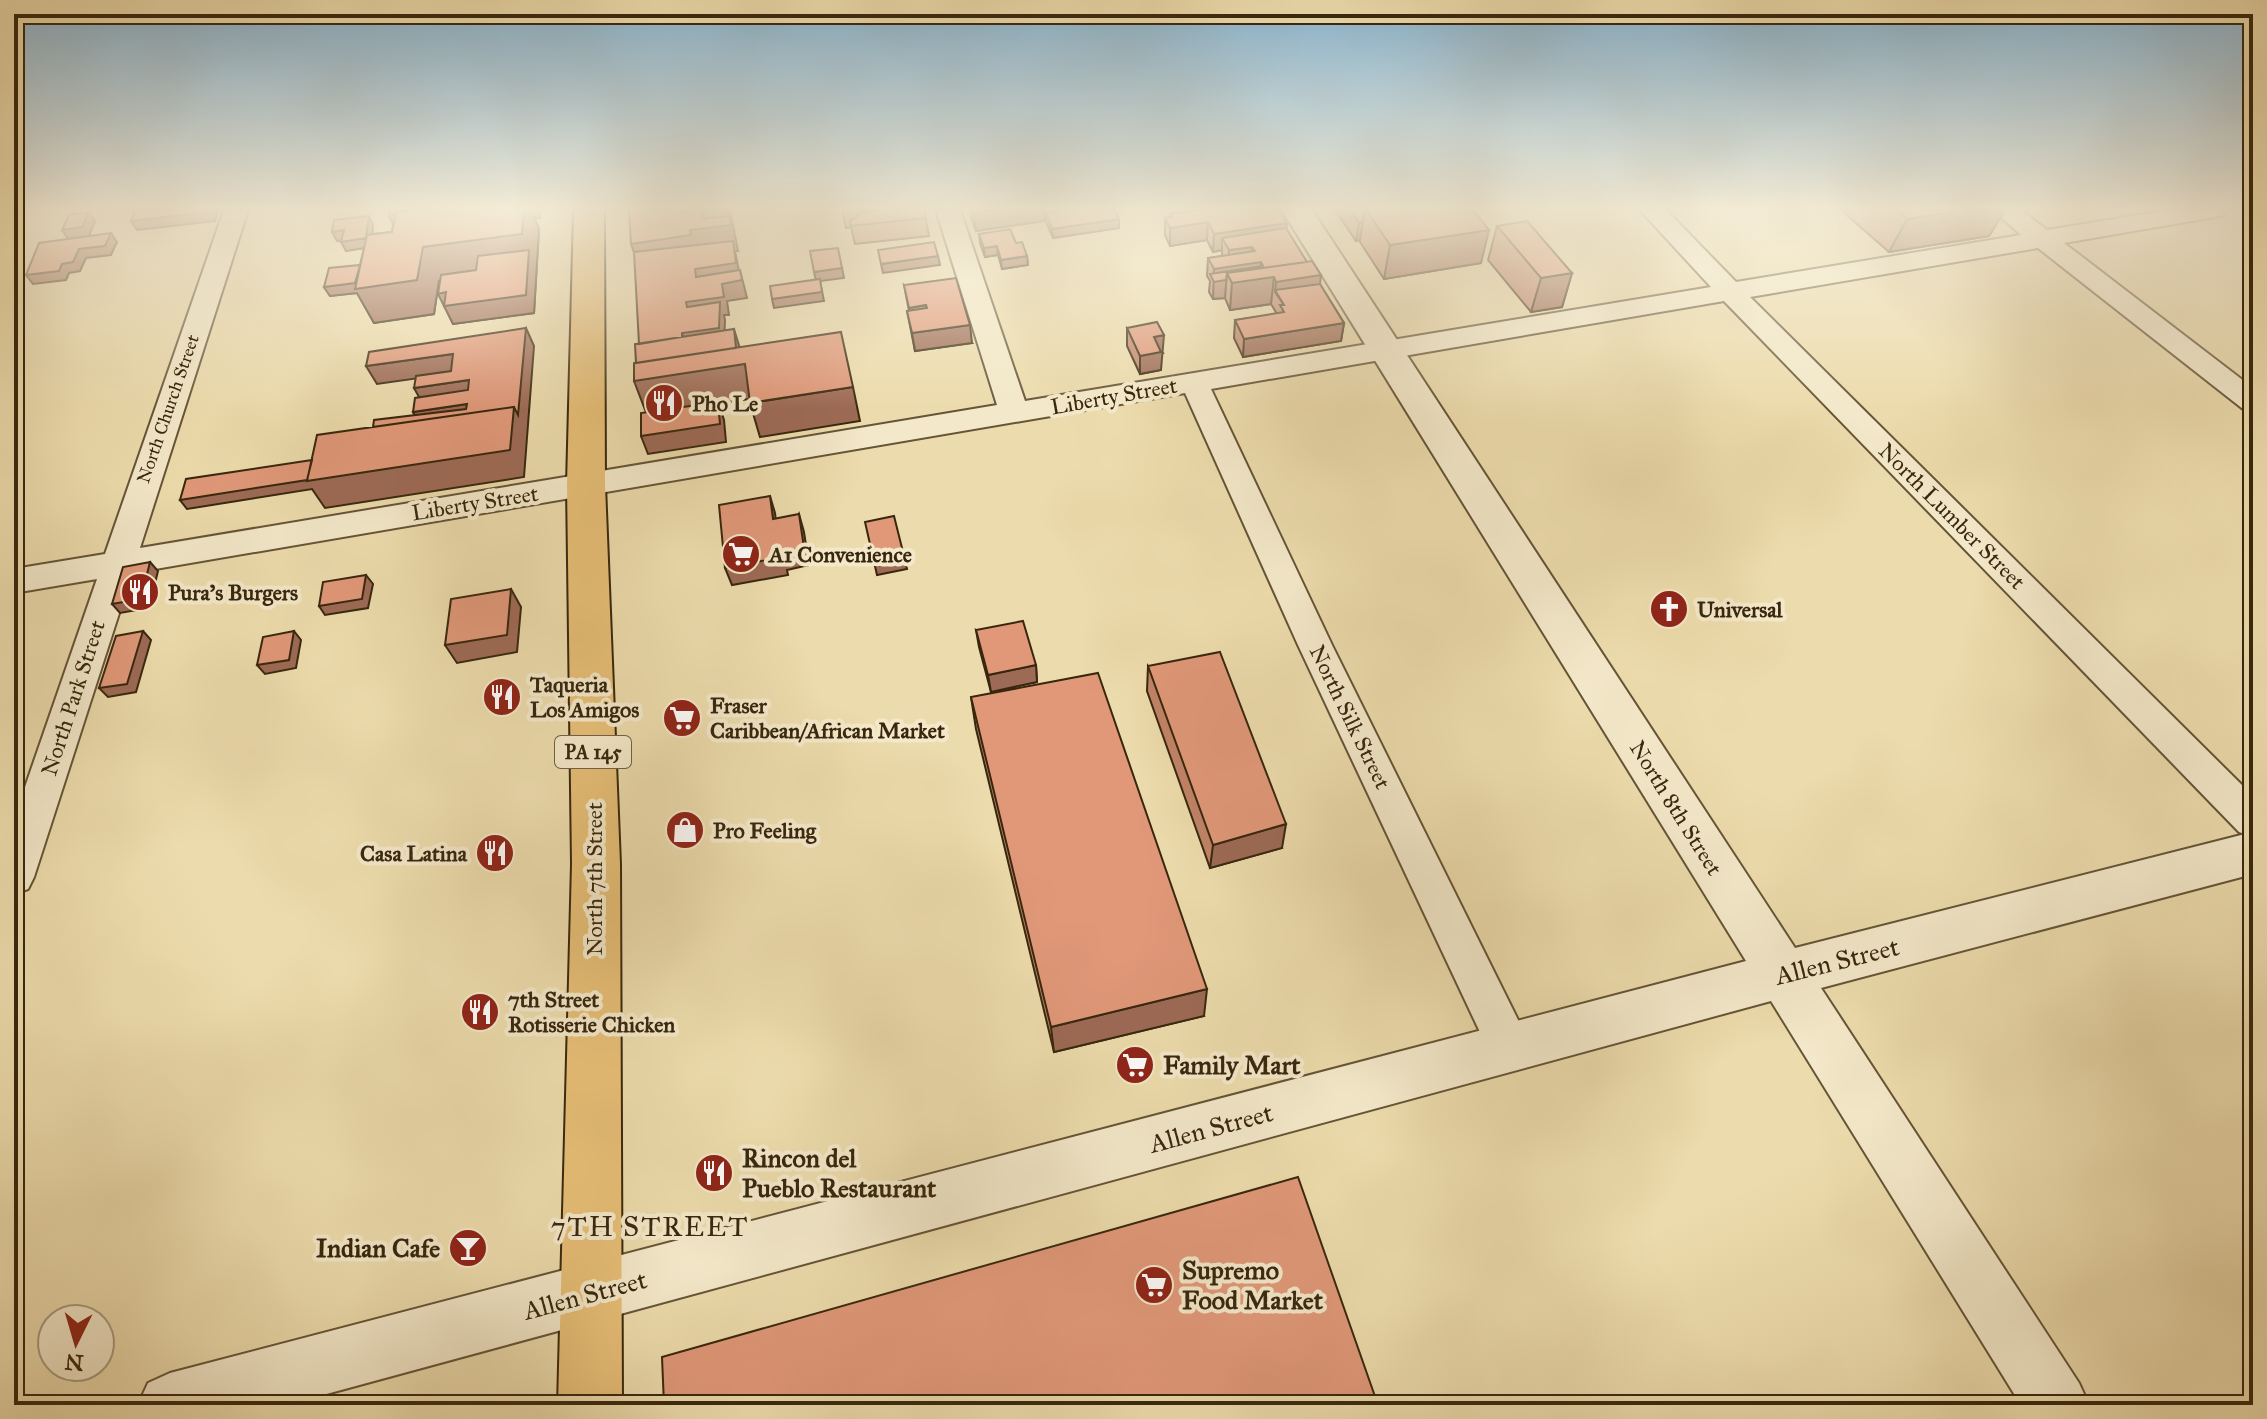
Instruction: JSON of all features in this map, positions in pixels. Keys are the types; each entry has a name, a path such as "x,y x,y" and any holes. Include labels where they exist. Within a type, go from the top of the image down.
{"main road":[{"name":"North 7th Street","path":"588,276 586,485 596,864 590,1405"}],"street":[{"name":"North Church Street","path":"117,564 214,276"},
{"path":"970,276 1014,413"},
{"name":"North 8th Street","path":"1339,276 2057,1405"},
{"name":"North Lumber Street","path":"1716,276 2253,821"},
{"name":"Liberty Street","path":"14,581 1822,276"},
{"path":"2090,276 2253,402"},
{"name":"North Silk Street","path":"1194,382 1322,659 1510,1049"},
{"name":"North Park Street","path":"14,877 117,564"},
{"name":"Allen Street","path":"170,1405 1782,975 2253,853"}],"building":[{"path":"327,276 357,276 355,283 324,287"},
{"path":"358,276 418,276 417,280 355,289"},
{"path":"441,276 527,276 526,295 444,306 446,292 438,294"},
{"path":"635,276 741,276 742,280 722,284 724,297 686,302 687,307 720,302 719,328 639,344"},
{"path":"1211,276 1227,276 1226,280 1214,282"},
{"path":"1229,276 1313,276 1276,282 1274,277 1232,283"},
{"path":"956,278 970,325 912,333 907,311 927,308 926,305 909,308 904,285"},
{"path":"820,279 822,292 772,299 770,286"},
{"path":"1320,284 1344,323 1244,339 1235,320 1284,312 1280,305 1284,305 1275,290"},
{"path":"1157,322 1164,335 1154,337 1161,352 1140,356 1127,328"},
{"path":"526,328 518,415 514,407 373,427 374,420 466,409 467,404 413,412 415,398 468,390 469,380 414,388 416,376 451,371 453,354 366,366 369,352"},
{"path":"734,329 736,348 636,363 635,344"},
{"path":"841,332 853,387 750,403 745,364 634,381 634,363"},
{"path":"718,402 720,424 641,436 641,413"},
{"path":"514,407 510,450 307,481 317,435"},
{"path":"312,460 307,480 180,500 186,479"},
{"path":"770,496 773,519 799,514 804,548 782,552 783,557 725,568 719,505"},
{"path":"894,516 905,560 875,566 865,522"},
{"path":"150,562 141,599 112,604 123,567"},
{"path":"366,575 362,599 319,606 323,582"},
{"path":"511,589 507,635 445,645 451,599"},
{"path":"1023,621 1036,665 988,675 976,630"},
{"path":"143,631 127,684 99,688 116,636"},
{"path":"294,631 289,660 257,665 263,637"},
{"path":"1220,652 1286,824 1213,845 1148,666"},
{"path":"1098,673 1207,989 1051,1027 971,697"},
{"name":"Supremo Food Market","path":"1298,1177 1378,1405 664,1405 662,1357"}],"place":[{"name":"Pho Le","path":"664,403"},
{"name":"A1 Convenience","path":"741,554"},
{"name":"Pura's Burgers","path":"140,592"},
{"name":"Universal","path":"1669,609"},
{"name":"Taqueria Los Amigos","path":"502,697"},
{"name":"Fraser Caribbean/African Market","path":"682,718"},
{"name":"Pro Feeling","path":"685,830"},
{"name":"Casa Latina","path":"495,853"},
{"name":"7th Street Rotisserie Chicken","path":"480,1012"},
{"name":"Family Mart","path":"1135,1065"},
{"name":"Rincon del Pueblo Restaurant","path":"714,1173"},
{"name":"Indian Cafe","path":"468,1248"},
{"name":"Supremo Food Market","path":"1154,1285"}],"district":[{"name":"7TH STREET","path":"650,1226"}]}
